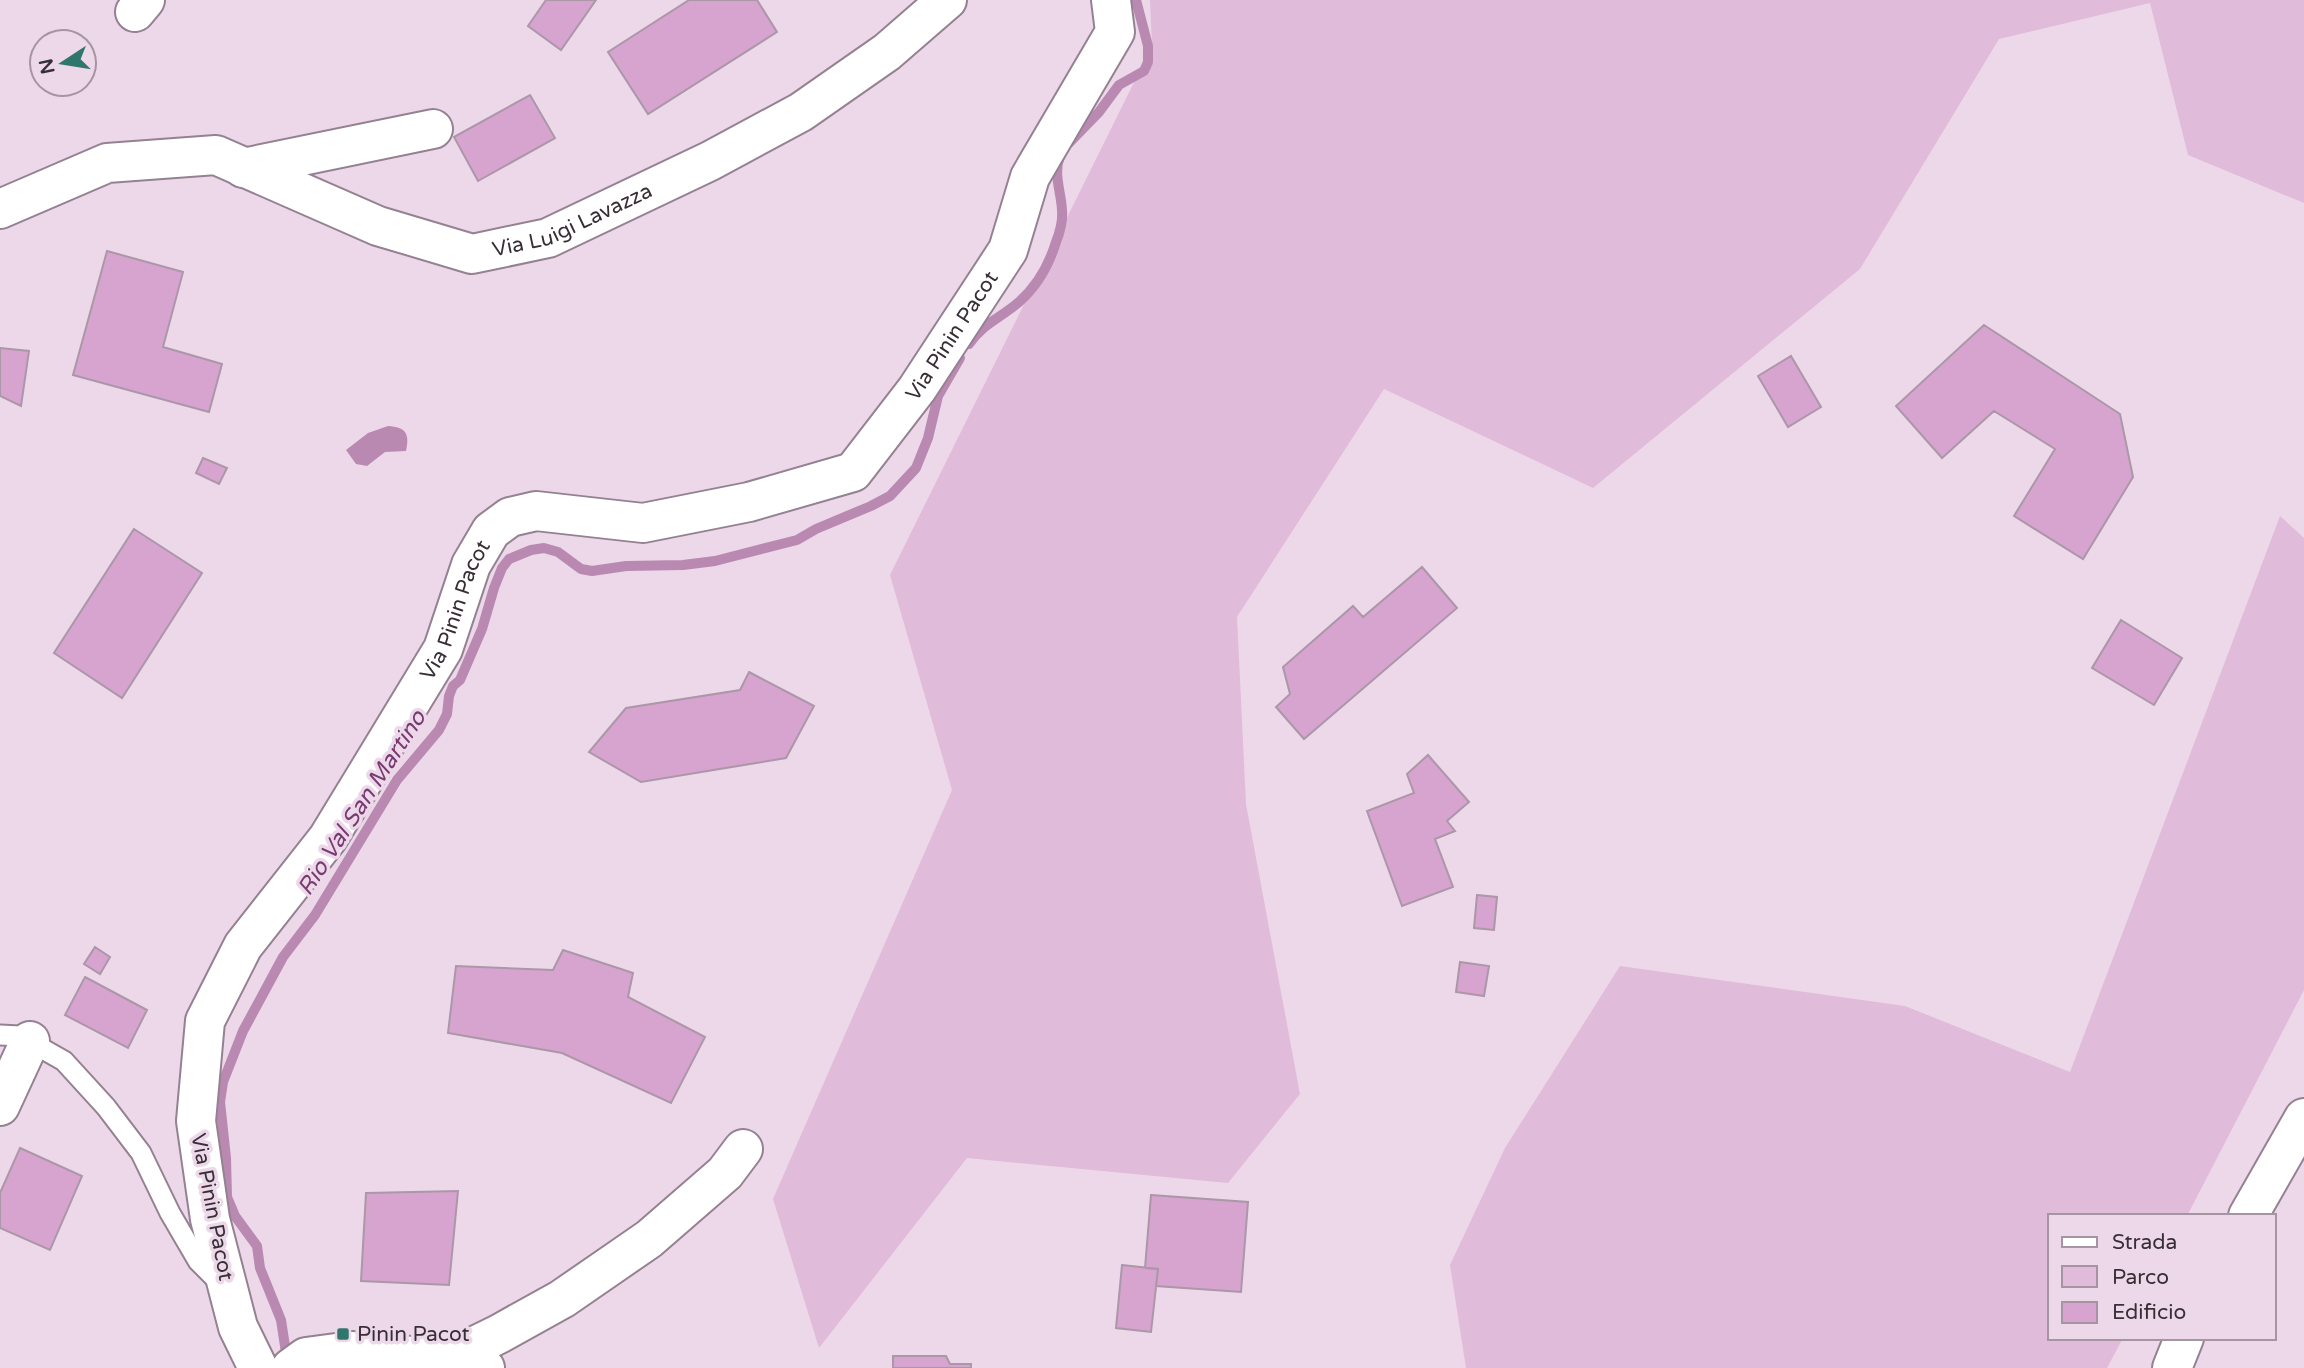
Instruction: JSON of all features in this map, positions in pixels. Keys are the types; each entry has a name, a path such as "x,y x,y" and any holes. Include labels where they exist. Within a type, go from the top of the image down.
{"street":[{"name":"Via Luigi Lavazza","path":"0,209 107,163 216,155 378,226 472,254 548,238 710,161 801,112 887,52 947,0"},
{"name":"Via Pinin Pacot","path":"258,1368 238,1327 210,1219 196,1121 205,1021 243,946 328,838 443,649 471,565 491,531 510,517 536,511 643,523 749,502 853,472 917,389 1008,250 1030,177 1115,32 1111,0"},
{"path":"243,168 433,130"},
{"path":"0,1106 15,1038"},
{"path":"2249,1214 2304,1118"},
{"path":"448,1359 562,1298 649,1239 726,1173 743,1149"},
{"path":"2172,1368 2183,1340"},
{"path":"299,1363 351,1351 448,1359 485,1368"}],"lane":[{"path":"15,1038 64,1061 106,1107 141,1153 170,1213 198,1261 228,1292"}],"green space":[{"path":"1150,0 2304,0 2304,203 2188,155 2150,3 1999,39 1860,269 1593,488 1384,389 1237,617 1246,804 1300,1094 1228,1183 967,1158 819,1348 773,1199 952,790 890,575 1152,46"},
{"path":"2280,516 2304,538 2304,990 2188,1214 2048,1214 2048,1340 2122,1340 2107,1368 1466,1368 1450,1265 1505,1148 1620,966 1905,1006 2070,1072"}],"shaded area":[{"path":"388,426 403,430 407,436 406,451 385,452 367,466 356,464 346,450 368,433"}],"building":[{"path":"546,0 596,0 561,50 528,26"},
{"path":"689,0 757,0 777,32 648,114 608,52"},
{"path":"530,95 555,138 478,181 454,137"},
{"path":"107,251 183,272 163,347 222,364 209,412 73,375"},
{"path":"1984,325 2120,414 2133,477 2083,559 2014,516 2055,449 1994,411 1942,458 1896,406"},
{"path":"0,348 29,351 21,406 0,396"},
{"path":"1791,356 1821,407 1788,427 1758,376"},
{"path":"203,458 227,468 219,484 196,473"},
{"path":"134,529 202,573 122,698 54,653"},
{"path":"1422,567 1457,608 1304,739 1276,707 1290,694 1283,667 1353,606 1363,617"},
{"path":"2121,620 2182,658 2154,705 2092,668"},
{"path":"749,672 814,706 786,758 641,782 589,752 626,708 740,690"},
{"path":"1428,755 1469,802 1447,821 1455,831 1435,839 1453,887 1402,906 1367,811 1414,793 1407,774"},
{"path":"1477,895 1497,897 1494,930 1474,928"},
{"path":"95,947 110,957 100,974 84,964"},
{"path":"563,950 633,973 628,997 705,1037 671,1103 562,1053 448,1033 456,966 553,970"},
{"path":"1460,962 1489,966 1484,996 1456,992"},
{"path":"85,977 147,1010 128,1048 65,1015"},
{"path":"20,1148 82,1176 50,1250 0,1228 0,1193"},
{"path":"458,1191 449,1285 361,1281 366,1193"},
{"path":"1151,1195 1248,1202 1241,1292 1156,1286 1158,1269 1145,1268"},
{"path":"1122,1265 1158,1269 1151,1332 1116,1328"},
{"path":"893,1356 946,1356 950,1364 971,1364 971,1368 893,1368"}],"waterway":[{"name":"Rio Val San Martino","path":"1069,143 1099,112 1119,85 1144,71 1148,62 1148,46 1136,0"},
{"name":"Rio Val San Martino","path":"969,344 979,332 1025,296 1046,267 1062,222 1057,176 1060,156"},
{"name":"Rio Val San Martino","path":"287,1359 281,1320 260,1268 257,1246 235,1216 227,1197 220,1102 223,1082 243,1031 283,957 315,915 397,780 439,730 447,714 453,686 460,680 482,629 502,568 509,559 544,548 558,552 581,569 592,571 626,566 683,565 715,561 797,540 890,496 916,468 928,438 938,396 960,358"}],"place":[{"name":"Pinin Pacot","path":"343,1334"}]}
